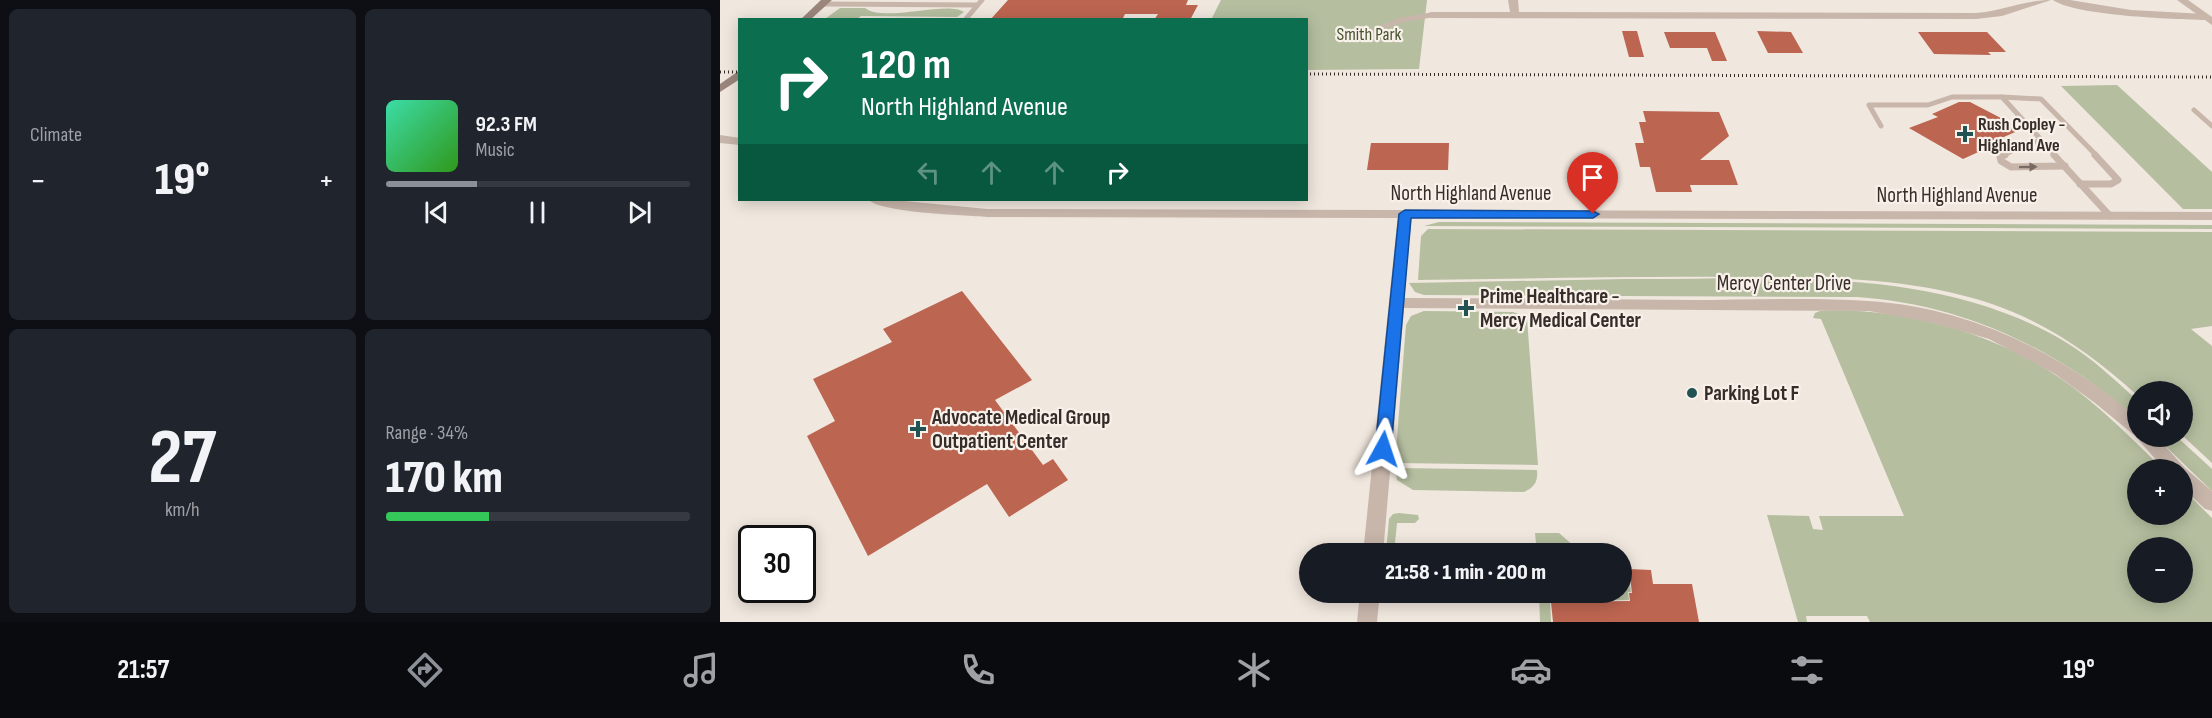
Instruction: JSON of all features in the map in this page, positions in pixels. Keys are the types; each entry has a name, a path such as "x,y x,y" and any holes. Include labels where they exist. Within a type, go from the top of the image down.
{"main road":[{"path":"806,18 825,2"},
{"path":"720,89 738,75"}],"street":[{"path":"1513,0 1515,15"},
{"path":"1431,15 1976,16 2008,12 2046,0"},
{"path":"2058,0 2123,13 2209,19"},
{"path":"2182,0 2209,19"},
{"path":"720,139 738,142"},
{"name":"North Highland Avenue","path":"880,201 913,207 987,213 2212,216"},
{"path":"1374,543 1405,214"},
{"name":"Mercy Center Drive","path":"1397,303 1869,306 1907,312 1974,328 2021,349 2069,375 2127,420"},
{"path":"2155,447 2166,459"},
{"path":"2193,485 2212,503"},
{"path":"1367,622 1369,603"}],"lane":[{"path":"967,18 982,0"},
{"path":"825,2 977,5"},
{"path":"1353,39 1415,15 1431,15"},
{"path":"1881,126 1869,105 1928,105 1952,97 2041,99 2118,180 2111,184 2080,184"},
{"path":"2002,97 2110,216"},
{"path":"2194,110 2212,126"},
{"path":"2042,141 2027,143 2000,158 2001,161 2011,167 2065,166"}],"green space":[{"name":"Smith Park","path":"1221,0 1427,0 1419,69 1308,70 1308,18 1212,18"},
{"path":"840,8 865,8 874,12 886,13 944,8 964,12 957,17 826,18"},
{"path":"2117,85 2212,172 2212,209 2183,209 2061,86"},
{"path":"1439,222 2212,225 2212,229 1424,226"},
{"path":"1428,229 2212,232 2212,326 2191,329 2212,346 2212,463 2193,445 2193,381 2127,381 2127,387 2069,342 2032,321 1992,304 1928,288 1830,278 1653,277 1418,280 1421,236"},
{"path":"1738,278 1852,282 1909,288 1964,300 2017,318 2067,343 2127,391 2127,411 2075,371 2007,334 1934,309 1896,301 1857,297 1424,295 1415,292 1409,283"},
{"path":"1424,311 1513,312 1527,319 1538,465 1395,463 1406,325 1411,316"},
{"path":"1820,311 1851,311 1883,313 1945,326 2005,348 2034,362 2074,388 2127,434 2127,447 2140,447 2153,459 2127,459 2127,525 2193,525 2193,499 2212,518 2212,622 1870,622 1867,616 1806,616 1807,622 1798,622 1767,515 1809,516 1813,529 1823,530 1819,516 1904,516 1821,319 1813,318 1815,313"},
{"path":"2166,447 2188,447 2212,469 2212,491 2193,473 2193,459 2179,459"},
{"path":"1395,468 1537,470 1537,474 1533,486 1524,492 1413,490 1397,480"},
{"path":"1393,514 1418,515 1419,519 1415,523 1397,523 1395,543 1387,543 1389,519"},
{"path":"1535,533 1559,533 1570,543 1536,543"},
{"path":"1539,603 1550,603 1551,622 1540,622"}],"building":[{"path":"1008,0 1188,0 1186,5 1198,5 1191,18 1155,18 1158,14 1125,14 1123,18 992,18"},
{"path":"1622,31 1637,31 1644,57 1629,57"},
{"path":"1757,31 1791,32 1803,53 1768,53"},
{"path":"1664,32 1715,32 1727,61 1712,61 1707,48 1670,48"},
{"path":"1918,32 1987,32 2006,52 1988,52 1991,55 1934,54"},
{"name":"Rush Copley - Highland Ave","path":"1959,102 1970,102 2022,129 1997,140 2009,147 1995,154 1985,149 1963,159 1909,128 1938,117 1932,114"},
{"path":"1643,111 1719,112 1729,136 1700,160 1729,160 1738,185 1690,185 1692,192 1656,192 1650,167 1640,167 1635,143 1644,143 1639,122 1646,122"},
{"path":"1371,143 1449,143 1448,170 1367,170"},
{"name":"Advocate Medical Group Outpatient Center","path":"962,291 1032,380 995,400 1043,465 1053,459 1068,480 1009,517 987,484 868,556 807,436 835,421 813,379 892,342 883,329"},
{"path":"1632,569 1651,570 1653,584 1692,584 1699,622 1553,622 1551,603 1632,603"}],"railway":[{"path":"720,72 738,72"},
{"path":"1308,74 2212,77"}],"place":[{"name":"Rush Copley - Highland Ave","path":"1965,134"},
{"name":"Prime Healthcare - Mercy Medical Center","path":"1466,308"},
{"name":"Parking Lot F","path":"1692,393"},
{"name":"Advocate Medical Group Outpatient Center","path":"918,429"}],"route":[{"path":"1383,449 1405,214 1593,214"}]}
